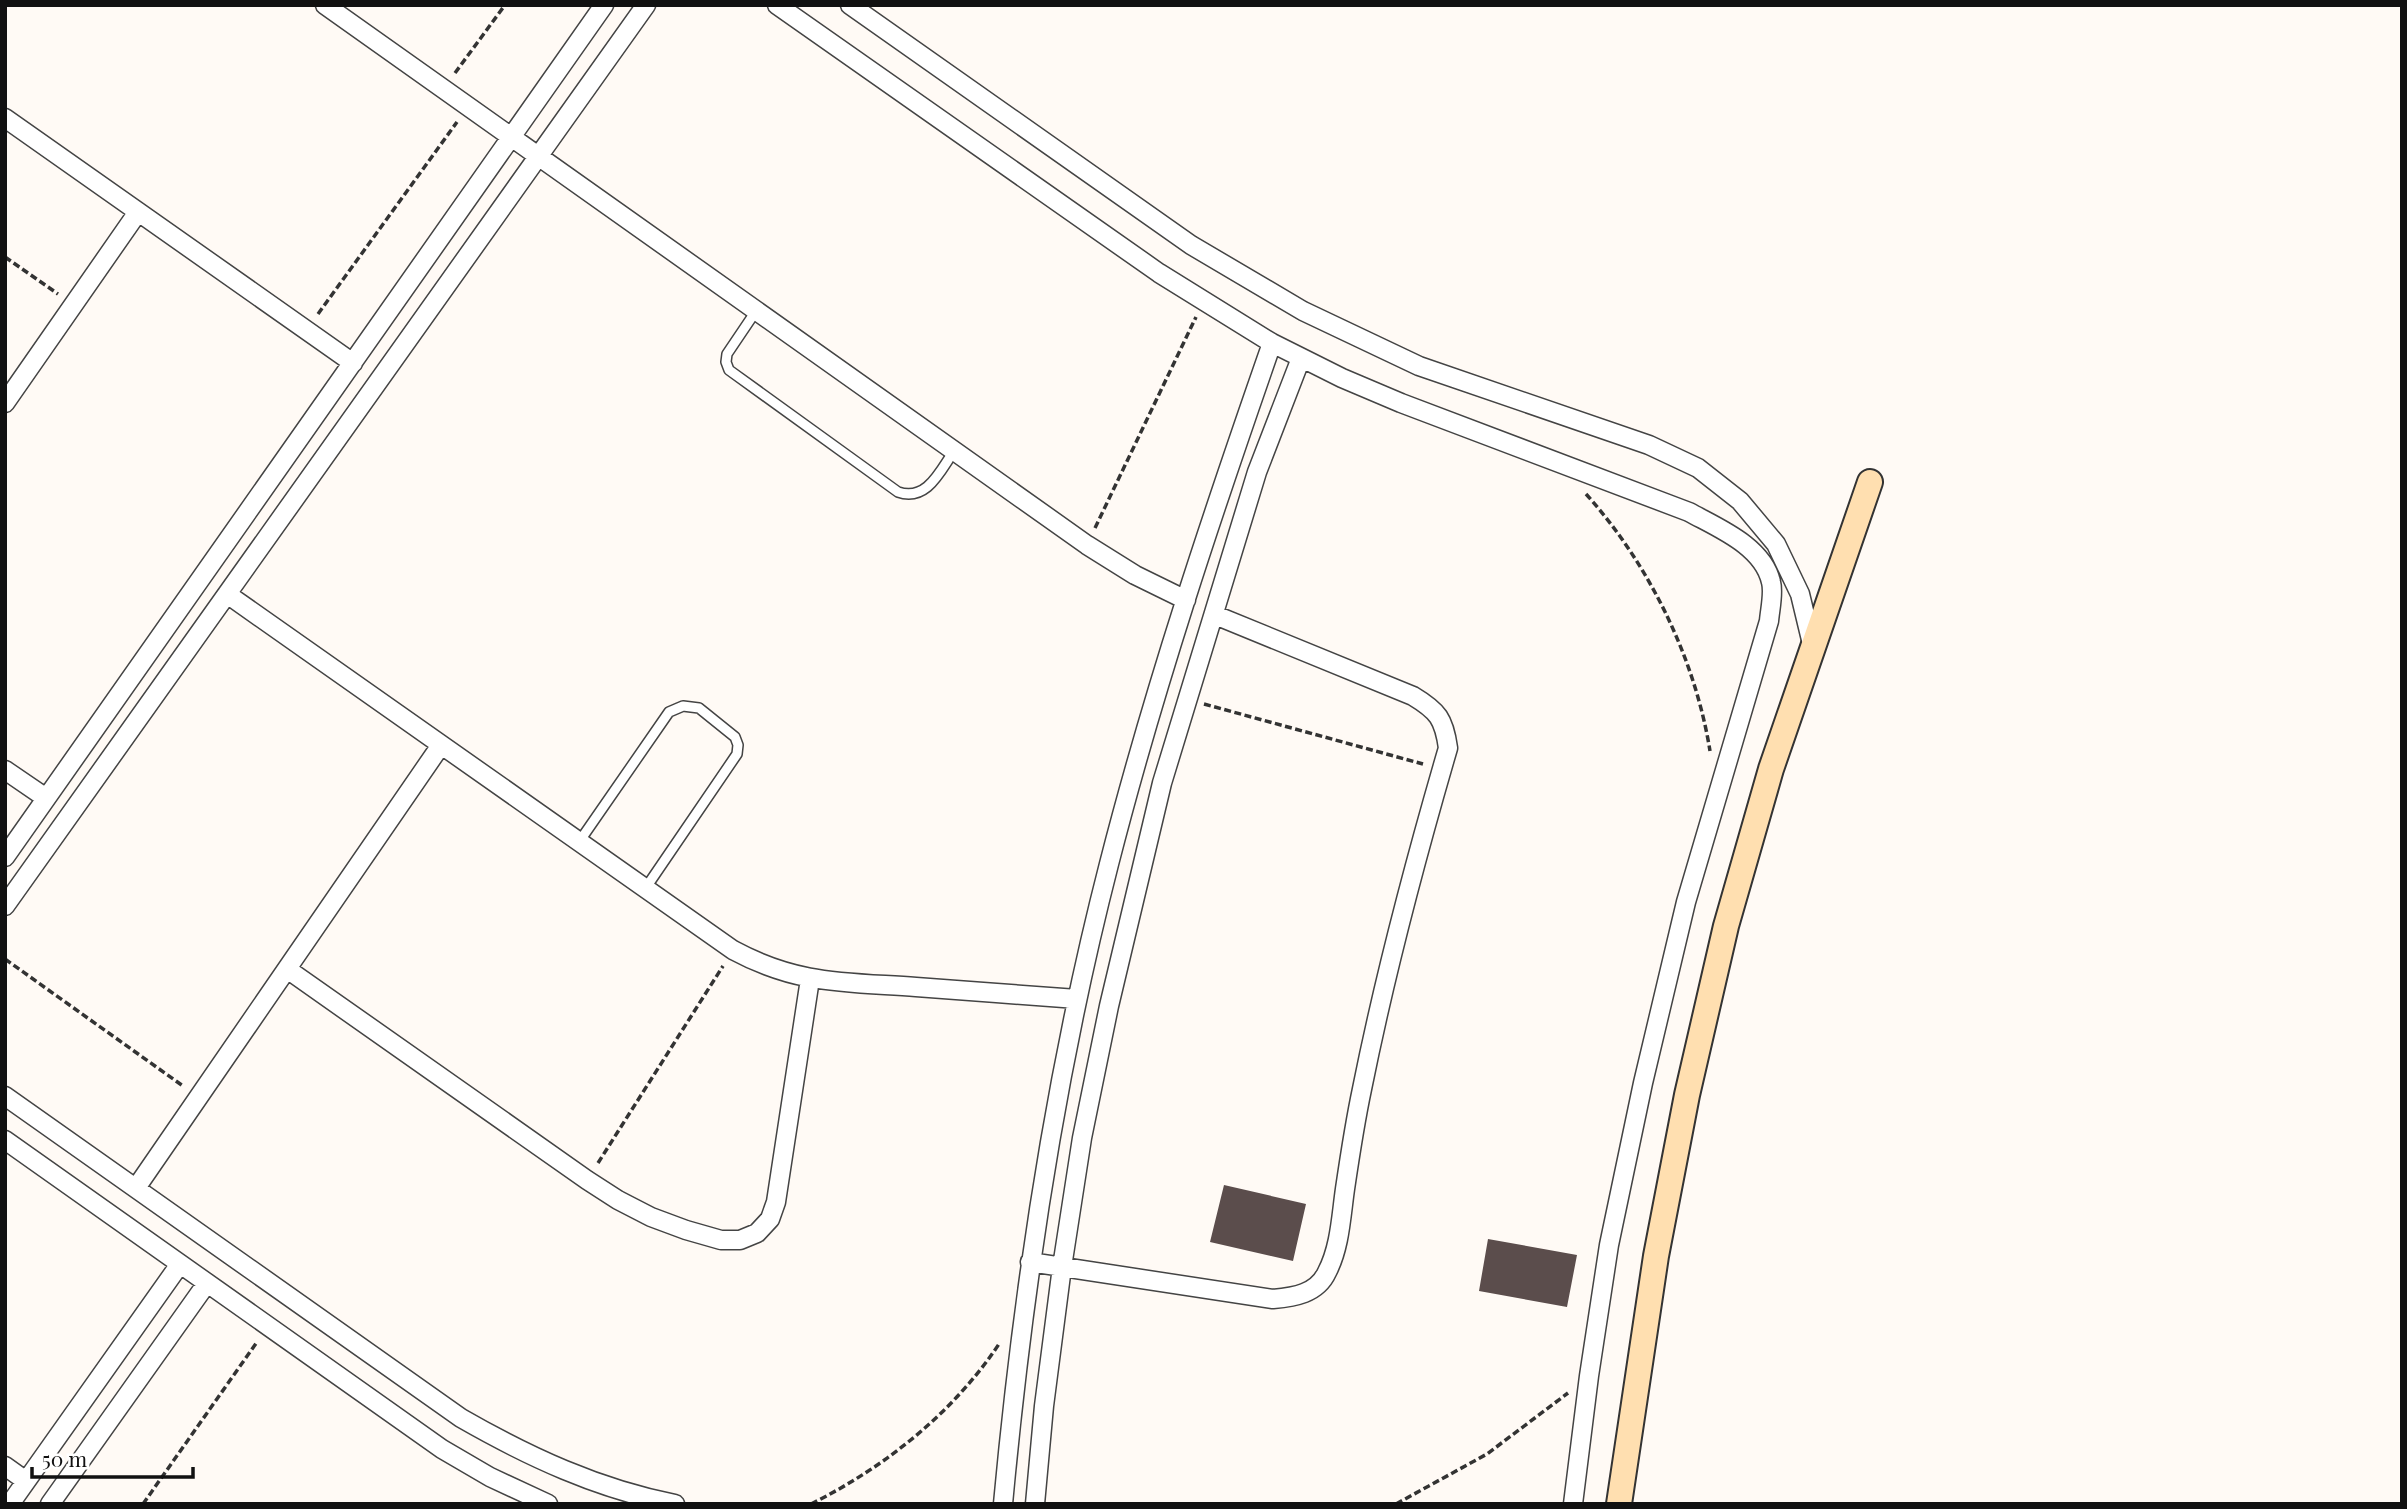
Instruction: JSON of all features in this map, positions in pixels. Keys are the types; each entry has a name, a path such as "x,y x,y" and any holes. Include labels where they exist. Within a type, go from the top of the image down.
{"street":[{"path":"326,5 954,452 1183,608 1413,696 1432,707 1445,726 1448,748 1408,887 1378,1006 1352,1139 1336,1247 1326,1275 1313,1289 1305,1293 1273,1299 1030,1262"},
{"path":"5,857 604,5"},
{"path":"5,906 646,5"},
{"path":"777,5 1203,302 1272,343 1401,403 1689,512 1730,534 1761,560 1772,583 1769,621 1686,902 1646,1070 1609,1245 1573,1504"},
{"path":"850,5 1191,245 1303,311 1419,366 1649,445 1698,468 1740,500 1776,544 1800,594 1813,648"},
{"path":"5,118 353,363"},
{"path":"5,403 138,212"},
{"path":"1003,1504 1012,1402 1030,1262 1077,999 1144,735 1183,608 1272,343"},
{"path":"1035,1504 1044,1406 1062,1267 1082,1138 1109,1006 1162,783 1257,472 1301,358"},
{"path":"1619,1504 1656,1256 1687,1095 1734,900 1771,769 1870,482"},
{"path":"217,556 242,573"},
{"path":"227,594 733,950 783,973 810,979 1077,999"},
{"path":"174,616 200,633"},
{"path":"136,1188 441,745"},
{"path":"5,770 46,798"},
{"path":"287,969 618,1200 685,1230 721,1240 740,1240 757,1233 770,1219 776,1202 810,979"},
{"path":"5,1096 461,1418 555,1467 605,1486 675,1504"},
{"path":"5,1140 442,1449 490,1477 548,1504"},
{"path":"10,1504 180,1264"},
{"path":"54,1502 207,1283"},
{"path":"5,1466 26,1480"}],"lane":[{"path":"756,311 727,354 729,370 898,492 913,495 928,488 954,452"},
{"path":"579,842 669,712 683,706 699,708 735,737 737,754 645,888"}],"path":[{"path":"444,89 505,5"},
{"path":"306,330 468,107"},
{"path":"5,257 73,304"},
{"path":"1087,545 1203,302"},
{"path":"1584,491 1637,561 1667,615 1690,673 1711,758"},
{"path":"1188,700 1442,769"},
{"path":"587,1180 733,950"},
{"path":"5,959 199,1097"},
{"path":"144,1504 268,1326"},
{"path":"811,1504 843,1488 897,1452 945,1409 988,1361 1002,1340"},
{"path":"1396,1504 1487,1454 1589,1376"}],"building":[{"path":"1224,1185 1306,1204 1293,1261 1210,1242"},
{"path":"1488,1239 1577,1255 1567,1307 1479,1291"}]}
